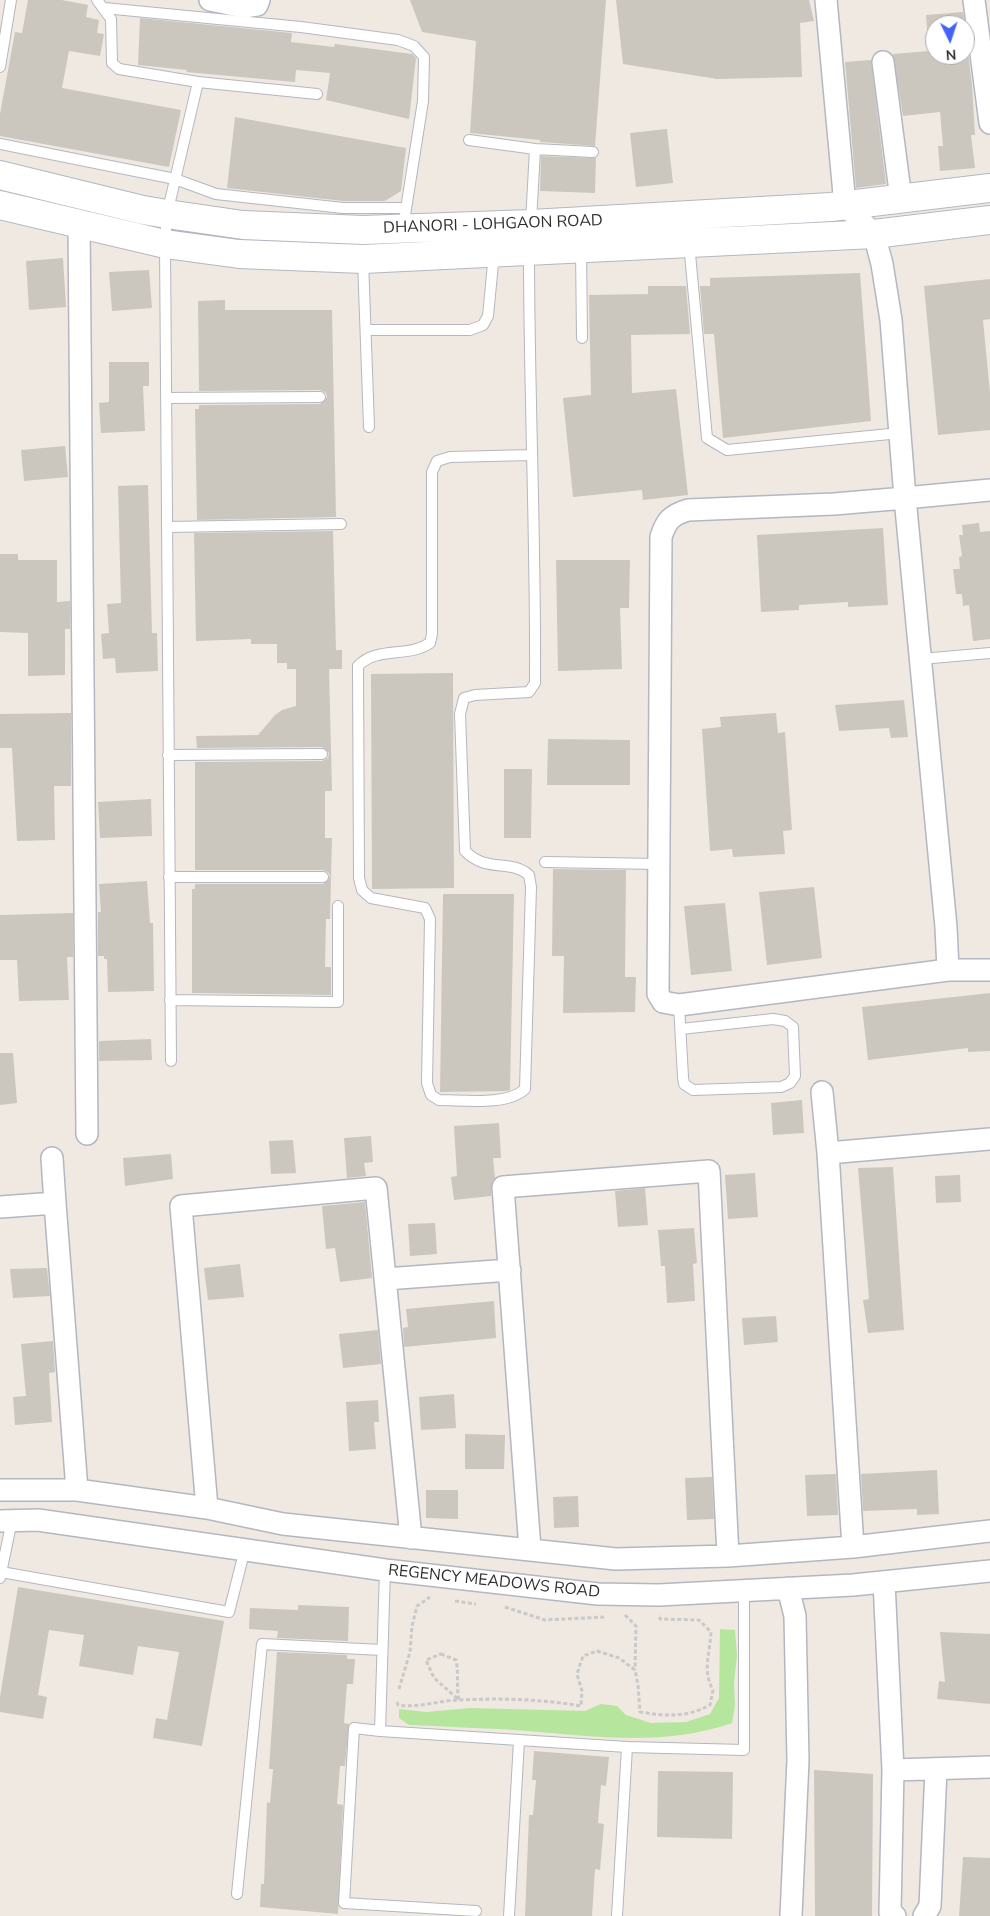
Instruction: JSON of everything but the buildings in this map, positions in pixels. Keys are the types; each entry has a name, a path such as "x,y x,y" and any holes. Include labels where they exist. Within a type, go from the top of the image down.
{"main road":[{"name":"DHANORI - LOHGAON ROAD","path":"0,175 143,210 243,225 364,230 404,218 530,237 581,248 874,234 990,220"},
{"name":"DHANORI - LOHGAON ROAD","path":"0,205 165,244 240,254 363,259 494,252 530,237 845,205 990,188"}],"street":[{"path":"210,0 244,8 257,5 259,0"},
{"path":"826,0 845,205 874,234 882,264 890,320 905,498 922,659 948,970"},
{"path":"974,0 990,123"},
{"path":"883,62 901,199"},
{"path":"79,224 87,1134"},
{"path":"990,490 834,504 688,510 674,514 666,523 661,538 658,994 663,1002 679,1005 948,970 990,970"},
{"path":"822,1092 828,1153 853,1547"},
{"path":"828,1153 990,1139"},
{"path":"52,1158 77,1490"},
{"path":"530,1549 503,1187 709,1171 728,1556"},
{"path":"207,1508 182,1206 376,1188 411,1538"},
{"path":"0,1207 55,1203"},
{"path":"385,1279 510,1270"},
{"path":"0,1490 77,1490 207,1508 283,1524 616,1559 728,1556 853,1547 990,1531"},
{"name":"REGENCY MEADOWS ROAD","path":"6,1520 38,1520 385,1570 598,1594 788,1588 884,1582 990,1570"},
{"path":"884,1582 893,1770 890,1912 895,1916"},
{"path":"788,1588 795,1616 798,1760 791,1916"},
{"path":"893,1770 990,1767"},
{"path":"924,1916 930,1906 936,1769"}],"lane":[{"path":"0,67 11,0"},
{"path":"100,4 111,19 112,62 119,69 198,82 318,94"},
{"path":"0,144 175,179 216,194 343,208 404,218 423,101 424,57 414,46 398,40 301,27 100,4"},
{"path":"171,1061 165,244 168,214 175,179 198,82"},
{"path":"469,140 535,149 593,152"},
{"path":"532,455 450,457 438,461 432,472 432,634 430,643 422,649 372,656 358,666 359,878 362,890 371,898 425,908 430,919 426,1083 431,1095 439,1100 504,1099 518,1096 525,1089 531,887 529,875 521,869 481,864 465,851 460,714 464,698 475,695 529,692 535,683 536,558 532,455 530,237 535,149"},
{"path":"689,242 707,438 727,450 900,433"},
{"path":"581,248 582,338"},
{"path":"366,330 470,330 483,325 488,316 494,252"},
{"path":"363,259 369,426"},
{"path":"166,398 320,397"},
{"path":"167,526 341,524"},
{"path":"922,659 990,653"},
{"path":"168,755 322,754"},
{"path":"545,862 658,864"},
{"path":"169,877 323,877"},
{"path":"170,1000 338,1002 338,906"},
{"path":"679,1005 682,1077 684,1084 693,1090 781,1087 790,1083 795,1076 793,1027 785,1021 774,1019 681,1029"},
{"path":"6,1520 1,1575 229,1612 245,1550"},
{"path":"380,1731 385,1570"},
{"path":"476,1911 344,1903 354,1728 519,1741 627,1747 744,1750 744,1590"},
{"path":"237,1894 262,1644 382,1650"},
{"path":"508,1916 519,1741"},
{"path":"617,1916 627,1747"}],"path":[{"path":"432,1596 417,1606 412,1626 410,1652 396,1696 398,1705 413,1707 459,1700 544,1700 581,1706 582,1690 577,1674 583,1656 597,1651 619,1658 634,1670"},
{"path":"447,1600 480,1604"},
{"path":"498,1605 545,1620 605,1617"},
{"path":"615,1616 624,1615 636,1626 634,1670 640,1712 670,1717 696,1713 710,1705 713,1690 706,1679 711,1632 699,1620 660,1619"},
{"path":"441,1654 456,1660 458,1674 456,1687 459,1700 434,1678 426,1660 441,1654"}],"green space":[{"path":"720,1629 735,1630 737,1656 734,1682 735,1706 732,1723 707,1730 682,1735 656,1737 605,1737 409,1725 399,1718 399,1709 426,1712 471,1708 585,1711 601,1704 617,1706 626,1715 651,1723 686,1722 710,1714 719,1698"}]}
